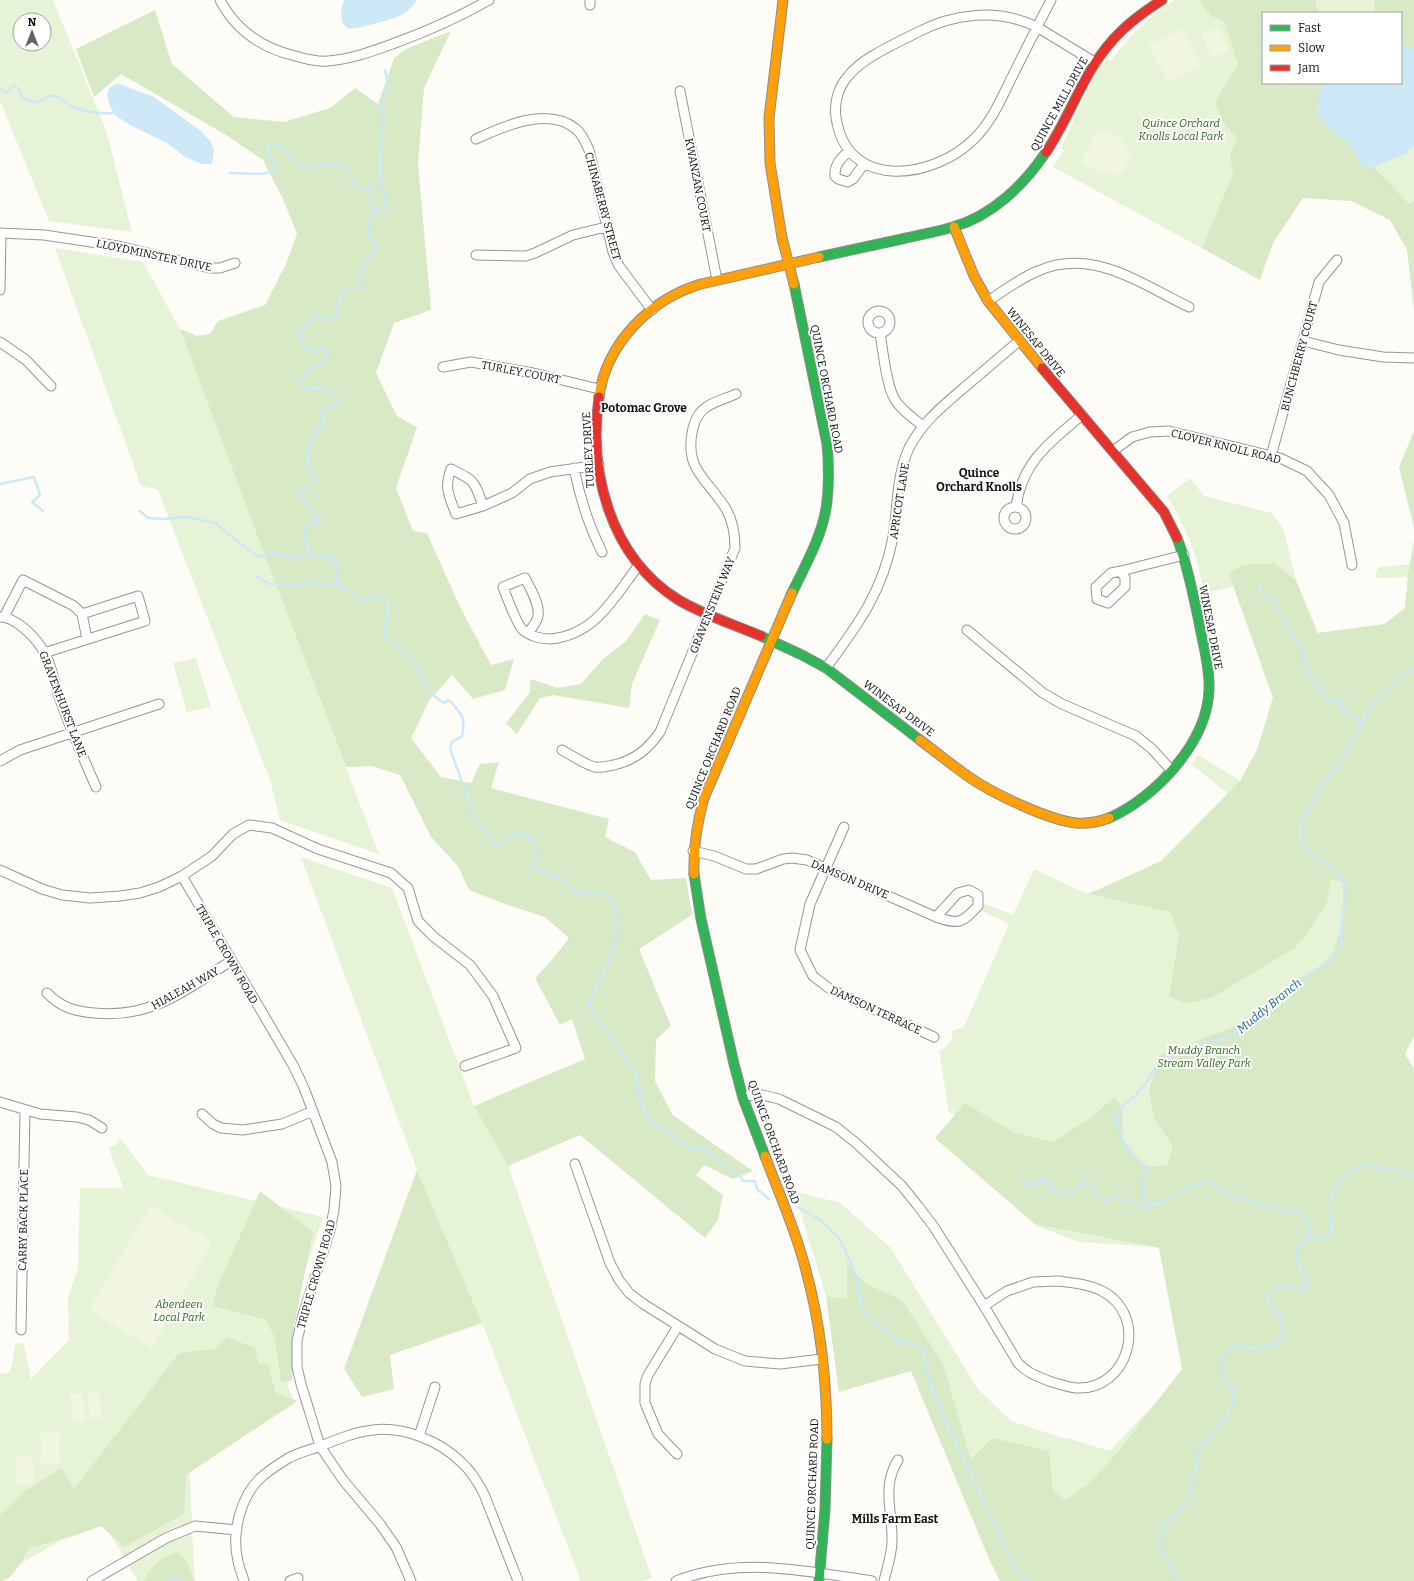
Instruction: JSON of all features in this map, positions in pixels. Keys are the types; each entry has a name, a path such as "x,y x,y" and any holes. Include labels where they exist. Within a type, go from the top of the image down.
{"street":[{"path":"223,1 241,29 254,39 276,51 310,61 327,61 353,58 429,30 489,0"},
{"name":"QUINCE ORCHARD ROAD","path":"783,0 769,118 770,163 782,238 790,265 825,431 829,460 826,509 817,539 771,640 704,798 696,825 693,851 696,897 731,1051 743,1096 798,1243 812,1295 822,1359 827,1440 824,1522 819,1577"},
{"path":"1051,0 1037,27 996,110 983,130 972,141 953,155 943,160 915,170 895,172 872,168 857,160 849,151 840,135 835,113 836,101 849,74 866,60 922,30 958,17 984,14 1002,15 1024,21 1037,27 1096,63"},
{"name":"QUINCE MILL DRIVE","path":"790,265 954,227 974,219 992,208 1009,195 1041,162 1056,138 1096,63 1122,30 1136,17 1162,0"},
{"name":"KWANZAN COURT","path":"680,91 717,280"},
{"name":"CHINABERRY STREET","path":"476,139 502,127 540,118 559,120 576,129 589,150 612,252 619,266 652,310"},
{"path":"849,151 838,163 835,171 835,176 838,179 848,182 853,179 864,164"},
{"path":"476,255 526,256 573,235 606,227"},
{"name":"WINESAP DRIVE","path":"771,640 813,659 969,777 1003,796 1053,817 1077,823 1101,821 1136,803 1154,788 1171,770 1186,752 1200,730 1207,709 1209,697 1207,659 1184,555 1172,524 1164,512 1113,451 1019,341 988,301 974,276 954,227"},
{"path":"0,233 0,290"},
{"name":"LLOYDMINSTER DRIVE","path":"0,233 44,235 118,246 210,268 220,268 235,263"},
{"name":"BUNCHBERRY COURT","path":"1271,456 1320,282 1337,260"},
{"path":"988,301 1039,270 1064,263 1076,263 1091,264 1120,272 1189,307"},
{"name":"TURLEY DRIVE","path":"771,640 685,603 668,592 639,565 623,543 610,516 602,489 596,420 599,389 606,368 618,346 629,332 652,310 669,298 686,289 717,280 790,265"},
{"path":"880,333 890,388 894,398 900,406 923,426"},
{"name":"APRICOT LANE","path":"826,668 868,609 881,582 887,565 893,536 902,470 909,449 930,417 1019,341"},
{"path":"1303,341 1339,350 1383,357 1414,358"},
{"path":"0,342 26,360 51,386"},
{"name":"TURLEY COURT","path":"443,367 471,362 533,373 599,389"},
{"name":"GRAVENSTEIN WAY","path":"562,750 595,767 607,767 626,762 639,755 660,732 735,548 734,528 726,509 698,473 690,451 690,440 695,421 707,406 736,394"},
{"path":"1016,507 1020,486 1036,456 1047,444 1082,415"},
{"name":"CLOVER KNOLL ROAD","path":"1113,451 1132,438 1150,432 1169,431 1280,458 1307,471 1329,495 1344,523 1352,565"},
{"path":"483,506 476,486 470,478 451,469 447,480 447,491 456,514 483,506 512,493 530,479 550,472 599,465"},
{"path":"574,468 583,508 602,552"},
{"path":"1121,571 1184,555"},
{"path":"528,633 536,622 538,608 525,578 503,587 522,629 528,633 542,639 560,638 576,633 600,616 639,565"},
{"path":"2,617 23,580 74,606 82,614 88,639"},
{"path":"44,653 145,621 138,596 82,614"},
{"name":"GRAVENHURST LANE","path":"2,617 16,623 27,631 41,647 60,702 96,787"},
{"path":"967,630 1043,693 1062,704 1136,736 1152,749 1171,770"},
{"path":"0,761 20,750 159,704"},
{"path":"0,870 42,889 62,895 90,898 140,893 159,887 182,876 212,856 233,834 249,825 272,828 318,849 390,872 408,888 418,921 434,937 470,966 493,996 516,1048 465,1066"},
{"name":"DAMSON TERRACE","path":"844,827 810,904 800,950 813,976 830,990 934,1037"},
{"name":"DAMSON DRIVE","path":"693,851 714,856 746,869 756,869 783,859 792,858 807,860 936,917 951,922 966,920 978,906 978,896 969,890 958,893 936,917"},
{"name":"TRIPLE CROWN ROAD","path":"182,876 293,1065 304,1088 332,1162 336,1186 334,1210 330,1230 303,1315 297,1341 300,1384 320,1446 343,1480 380,1524 396,1547 411,1581"},
{"name":"HIALEAH WAY","path":"48,994 57,1003 64,1007 87,1012 110,1015 135,1012 149,1009 167,1001 232,962"},
{"path":"743,1096 762,1095 779,1099 836,1127 856,1143 902,1186 934,1227 1018,1363 1024,1370 1033,1375 1076,1388 1093,1386 1112,1376 1119,1368 1127,1350 1129,1328 1124,1313 1113,1299 1104,1292 1093,1287 1058,1281 1034,1282 1007,1291 984,1306"},
{"path":"0,1102 40,1114 83,1118 102,1128"},
{"name":"CARRY BACK PLACE","path":"21,1330 25,1110"},
{"path":"202,1114 213,1124 221,1128 243,1130 282,1124 313,1111"},
{"path":"574,1164 610,1262 619,1280 629,1293 642,1303 715,1349 745,1360 780,1364 822,1359"},
{"path":"677,1454 658,1434 646,1403 645,1384 648,1375 678,1326"},
{"path":"419,1436 436,1387"},
{"path":"244,1581 238,1561 236,1545 237,1530 242,1510 255,1484 264,1475 288,1458 350,1434 373,1429 399,1430 419,1436 451,1452 462,1462 477,1480 484,1494 518,1581"},
{"path":"884,1581 892,1542 889,1482 892,1469 898,1460"},
{"path":"92,1581 166,1538 195,1526 237,1530"},
{"path":"676,1581 713,1570 757,1566 819,1577 872,1581"}],"green space":[{"path":"0,0 53,0 107,133 132,232 49,221 0,101"},
{"name":"Quince Orchard Knolls Local Park","path":"1175,0 1414,0 1414,282 1407,234 1389,206 1312,184 1270,242 1260,280 1053,167 1064,150 1061,148 1095,74 1107,59 1111,61 1140,28 1156,13"},
{"path":"1199,0 1315,0 1318,12 1262,12 1262,84 1322,84 1317,106 1332,132 1347,140 1363,166 1373,167 1409,204 1414,200 1414,311 1407,250 1390,220 1351,201 1303,198 1273,243 1260,280 1202,248 1233,174 1230,155 1237,138 1222,121 1215,102 1238,64 1224,21 1211,16"},
{"path":"1374,0 1414,0 1414,47 1402,46 1402,12 1375,12"},
{"path":"155,10 172,64 234,117 284,122 330,108 355,88 378,104 394,58 406,49 451,31 424,88 418,163 431,310 394,323 376,373 397,416 417,427 396,488 413,531 427,533 460,607 491,665 514,659 505,690 473,699 452,675 429,701 411,738 441,777 471,783 480,764 499,762 491,788 609,819 605,837 635,852 651,880 686,878 692,915 639,949 671,1026 656,1040 655,1081 672,1114 753,1171 733,1179 704,1165 696,1175 723,1195 718,1220 705,1238 580,1135 508,1166 474,1106 585,1059 572,1019 560,1025 535,978 552,960 569,938 545,917 469,890 458,866 431,837 400,775 372,766 346,767 180,329 197,336 210,334 218,321 265,305 286,264 297,234 283,199 263,160 226,135 121,74 94,97 76,49"},
{"path":"1218,26 1229,50 1212,58 1201,33"},
{"path":"1183,28 1201,66 1168,82 1149,45"},
{"path":"1105,131 1121,140 1129,155 1125,168 1112,176 1083,165 1082,156 1089,149 1095,134"},
{"path":"55,248 143,262 180,329 379,854 280,820 270,780 158,490 141,486"},
{"path":"1414,431 1414,528 1399,467"},
{"name":"Muddy Branch Stream Valley Park","path":"1190,478 1204,496 1272,513 1284,530 1296,580 1318,633 1356,643 1414,1029 1400,1055 1414,1077 1414,1581 1021,1581 971,1460 943,1363 902,1300 865,1283 848,1262 847,1299 826,1296 794,1191 840,1203 890,1247 978,1389 1011,1421 1110,1451 1186,1370 1159,1247 1079,1242 1037,1226 935,1138 956,1115 949,1112 939,1051 950,1043 952,1031 964,1027 1009,924 980,910 983,903 1013,915 1034,869 1087,894 1161,862 1231,796 1191,764 1199,755 1240,781 1257,750 1273,697 1249,583 1204,593 1198,566 1186,531 1167,496"},
{"name":"Muddy Branch Stream Valley Park","path":"1414,541 1414,1036 1405,1054 1414,1069 1414,1581 1000,1581 989,1559 911,1371 839,1392 826,1296 847,1299 847,1262 865,1283 902,1300 943,1363 971,1460 992,1438 1049,1451 1053,1491 1066,1500 1091,1482 1117,1453 1182,1369 1159,1248 1035,1224 935,1138 965,1103 1013,1132 1053,1142 1093,1116 1115,1097 1122,1107 1123,1141 1147,1167 1167,1165 1173,1147 1154,1118 1149,1090 1160,1055 1231,1028 1331,958 1343,921 1343,882 1331,879 1327,903 1296,947 1213,997 1187,1004 1169,996 1179,935 1170,912 1089,894 1161,861 1240,781 1257,750 1273,698 1229,574 1242,565 1274,563 1296,580 1317,633 1384,624 1405,608 1408,574"},
{"path":"1414,564 1414,577 1375,578 1378,567"},
{"path":"645,614 660,620 632,684 629,708 553,695 540,698 517,734 506,723 530,692 530,680 557,688 581,684 603,659 626,641"},
{"path":"196,658 211,707 187,712 173,663"},
{"path":"301,857 392,888 474,1106 508,1166 652,1578 642,1581 581,1581 482,1323 417,1170"},
{"name":"Aberdeen Local Park","path":"121,1139 148,1175 323,1217 289,1319 285,1371 289,1389 295,1404 189,1466 192,1522 171,1529 124,1557 100,1518 8,1571 0,1526 0,1374 10,1372 16,1343 24,1344 31,1379 69,1340 68,1298 78,1268 80,1188 123,1188 109,1148"},
{"path":"417,1170 482,1323 390,1355 394,1389 362,1397 344,1369"},
{"path":"260,1191 313,1232 294,1326 292,1381 281,1382 275,1338 266,1320 213,1306 216,1290"},
{"path":"151,1206 212,1242 152,1348 89,1310"},
{"path":"227,1337 255,1348 259,1364 268,1365 275,1392 297,1401 186,1475 184,1514 124,1547 101,1526 74,1536 30,1548 13,1573 5,1580 0,1581 0,1515 26,1490 62,1468 74,1489 179,1353 215,1349"},
{"path":"99,1391 102,1419 90,1420 87,1393"},
{"path":"82,1393 86,1420 73,1422 70,1394"},
{"path":"41,1433 59,1433 59,1463 41,1463"},
{"path":"16,1457 33,1457 33,1484 16,1484"},
{"path":"192,1532 195,1581 138,1581 129,1566 178,1536"},
{"path":"178,1552 187,1563 194,1581 144,1581 158,1562"}],"water":[{"path":"344,0 417,0 411,8 402,15 375,24 358,28 348,28 343,23 341,15"},
{"path":"1402,46 1414,47 1414,146 1409,149 1408,153 1373,167 1363,166 1347,140 1332,132 1317,113 1322,84 1402,84"},
{"path":"117,83 154,97 200,130 211,142 214,151 212,164 202,164 185,157 167,143 130,125 115,115 110,106 107,95 109,88"}],"waterway":[{"path":"385,70 388,85 380,109 384,114 379,174 387,204 384,210 373,213 370,219 369,228 369,238 377,246 377,249 362,268 360,285 342,293 336,316 331,320 322,316 315,317 301,330 302,340 306,348 312,352 321,349 326,350 329,356 327,360 317,364 305,374 302,383 303,388 319,387 330,391 338,400 337,403 322,411 324,420 322,426 313,434 313,440 307,452 308,470 314,475 315,482 300,491 300,495 314,514 320,519 319,522 306,528 304,534 308,549 312,556 332,556 336,566 338,584 341,589 352,591 362,603 377,595 385,598 388,603 385,636 408,655 434,696 445,703 448,700 450,701 458,709 464,725 462,736 452,742 450,749 468,798 472,816 488,833 493,844 497,846 500,845 512,835 518,833 527,836 534,841 538,848 533,867 539,871 549,873 562,879 572,890 583,895 596,892 612,897 618,924 616,942 589,1006 632,1068 638,1081 640,1098 650,1121 667,1131 680,1143 693,1149 703,1149 739,1175 743,1181 755,1181 757,1189 769,1199"},
{"path":"0,88 7,93 12,86 14,86 18,88 23,98 32,101 38,102 50,96 55,96 71,106 81,110 97,113 114,113"},
{"path":"230,173 262,174 274,171 276,168 269,157 267,149 269,147 279,145 308,169 326,164 336,164 345,169 359,189 364,191 368,187 373,187 374,190 369,201 376,211"},
{"path":"0,484 34,477 40,495 32,502 43,511"},
{"path":"140,511 148,518 164,519 187,517 215,523 251,552 261,557 273,553 291,558 312,556"},
{"path":"255,575 269,584 298,584 311,581 328,585 338,584"},
{"path":"1259,588 1266,597 1274,602 1291,633 1302,645 1304,662 1317,688 1322,689 1325,699 1333,701 1338,698 1344,701 1342,709 1362,722"},
{"name":"Muddy Branch","path":"1175,1581 1177,1576 1161,1551 1161,1536 1166,1521 1185,1505 1190,1495 1200,1447 1225,1419 1233,1403 1234,1391 1224,1376 1222,1368 1226,1351 1239,1345 1258,1348 1276,1344 1283,1337 1282,1321 1275,1310 1267,1302 1268,1293 1283,1285 1300,1290 1306,1290 1305,1278 1298,1262 1297,1248 1311,1227 1307,1219 1296,1212 1265,1207 1228,1194 1210,1182 1191,1186 1161,1202 1148,1204 1144,1200 1143,1183 1147,1167 1134,1156 1123,1140 1118,1123 1118,1115 1123,1105 1138,1093 1157,1066 1161,1063 1172,1056 1236,1033 1287,988 1325,964 1336,952 1341,943 1342,914 1345,894 1343,882 1337,872 1308,852 1302,843 1300,835 1301,825 1306,810 1339,763 1358,731 1370,705 1404,674 1414,669"},
{"path":"1305,1238 1329,1237 1331,1234 1331,1197 1339,1183 1348,1173 1358,1167 1374,1166 1396,1170 1414,1176"},
{"path":"1021,1178 1029,1188 1039,1180 1047,1179 1051,1189 1066,1193 1077,1190 1082,1182 1093,1184 1096,1196 1107,1201 1115,1196 1145,1209 1152,1204"},
{"path":"797,1207 821,1220 840,1239 855,1273 863,1312 898,1341 922,1347 929,1381 949,1428 1016,1570 1030,1581"},
{"path":"174,1581 176,1574"}],"traffic: fast":[{"path":"819,257 934,232 967,222 981,215 1006,198 1028,176 1046,152"},
{"path":"792,593 812,552 820,531 824,520 828,494 827,444 794,284"},
{"path":"1109,818 1144,797 1176,766 1189,748 1199,729 1206,709 1209,689 1207,662 1189,577 1177,538"},
{"path":"761,636 826,668 920,740"},
{"path":"694,874 701,919 734,1064 743,1098 765,1156"},
{"path":"819,1581 825,1509 827,1439"}],"traffic: slow":[{"path":"783,0 769,118 770,163 782,238 794,284"},
{"path":"954,227 974,276 988,301 1042,368"},
{"path":"599,397 603,378 611,359 621,342 648,312 665,301 682,291 701,284 819,257"},
{"path":"694,874 696,835 704,798 792,593"},
{"path":"920,740 991,791 1021,805 1051,817 1076,823 1101,821 1109,818"},
{"path":"765,1156 797,1241 813,1298 824,1368 827,1439"}],"traffic: jam":[{"path":"1046,152 1099,57 1122,30 1162,0"},
{"path":"1042,368 1164,512 1177,538"},
{"path":"599,397 596,425 597,454 601,483 609,510 620,536 635,560 654,581 677,599 708,615 761,636"}],"district":[{"name":"Potomac Grove","path":"644,408"},
{"name":"Quince Orchard Knolls","path":"979,480"},
{"name":"Mills Farm East","path":"895,1519"}]}
